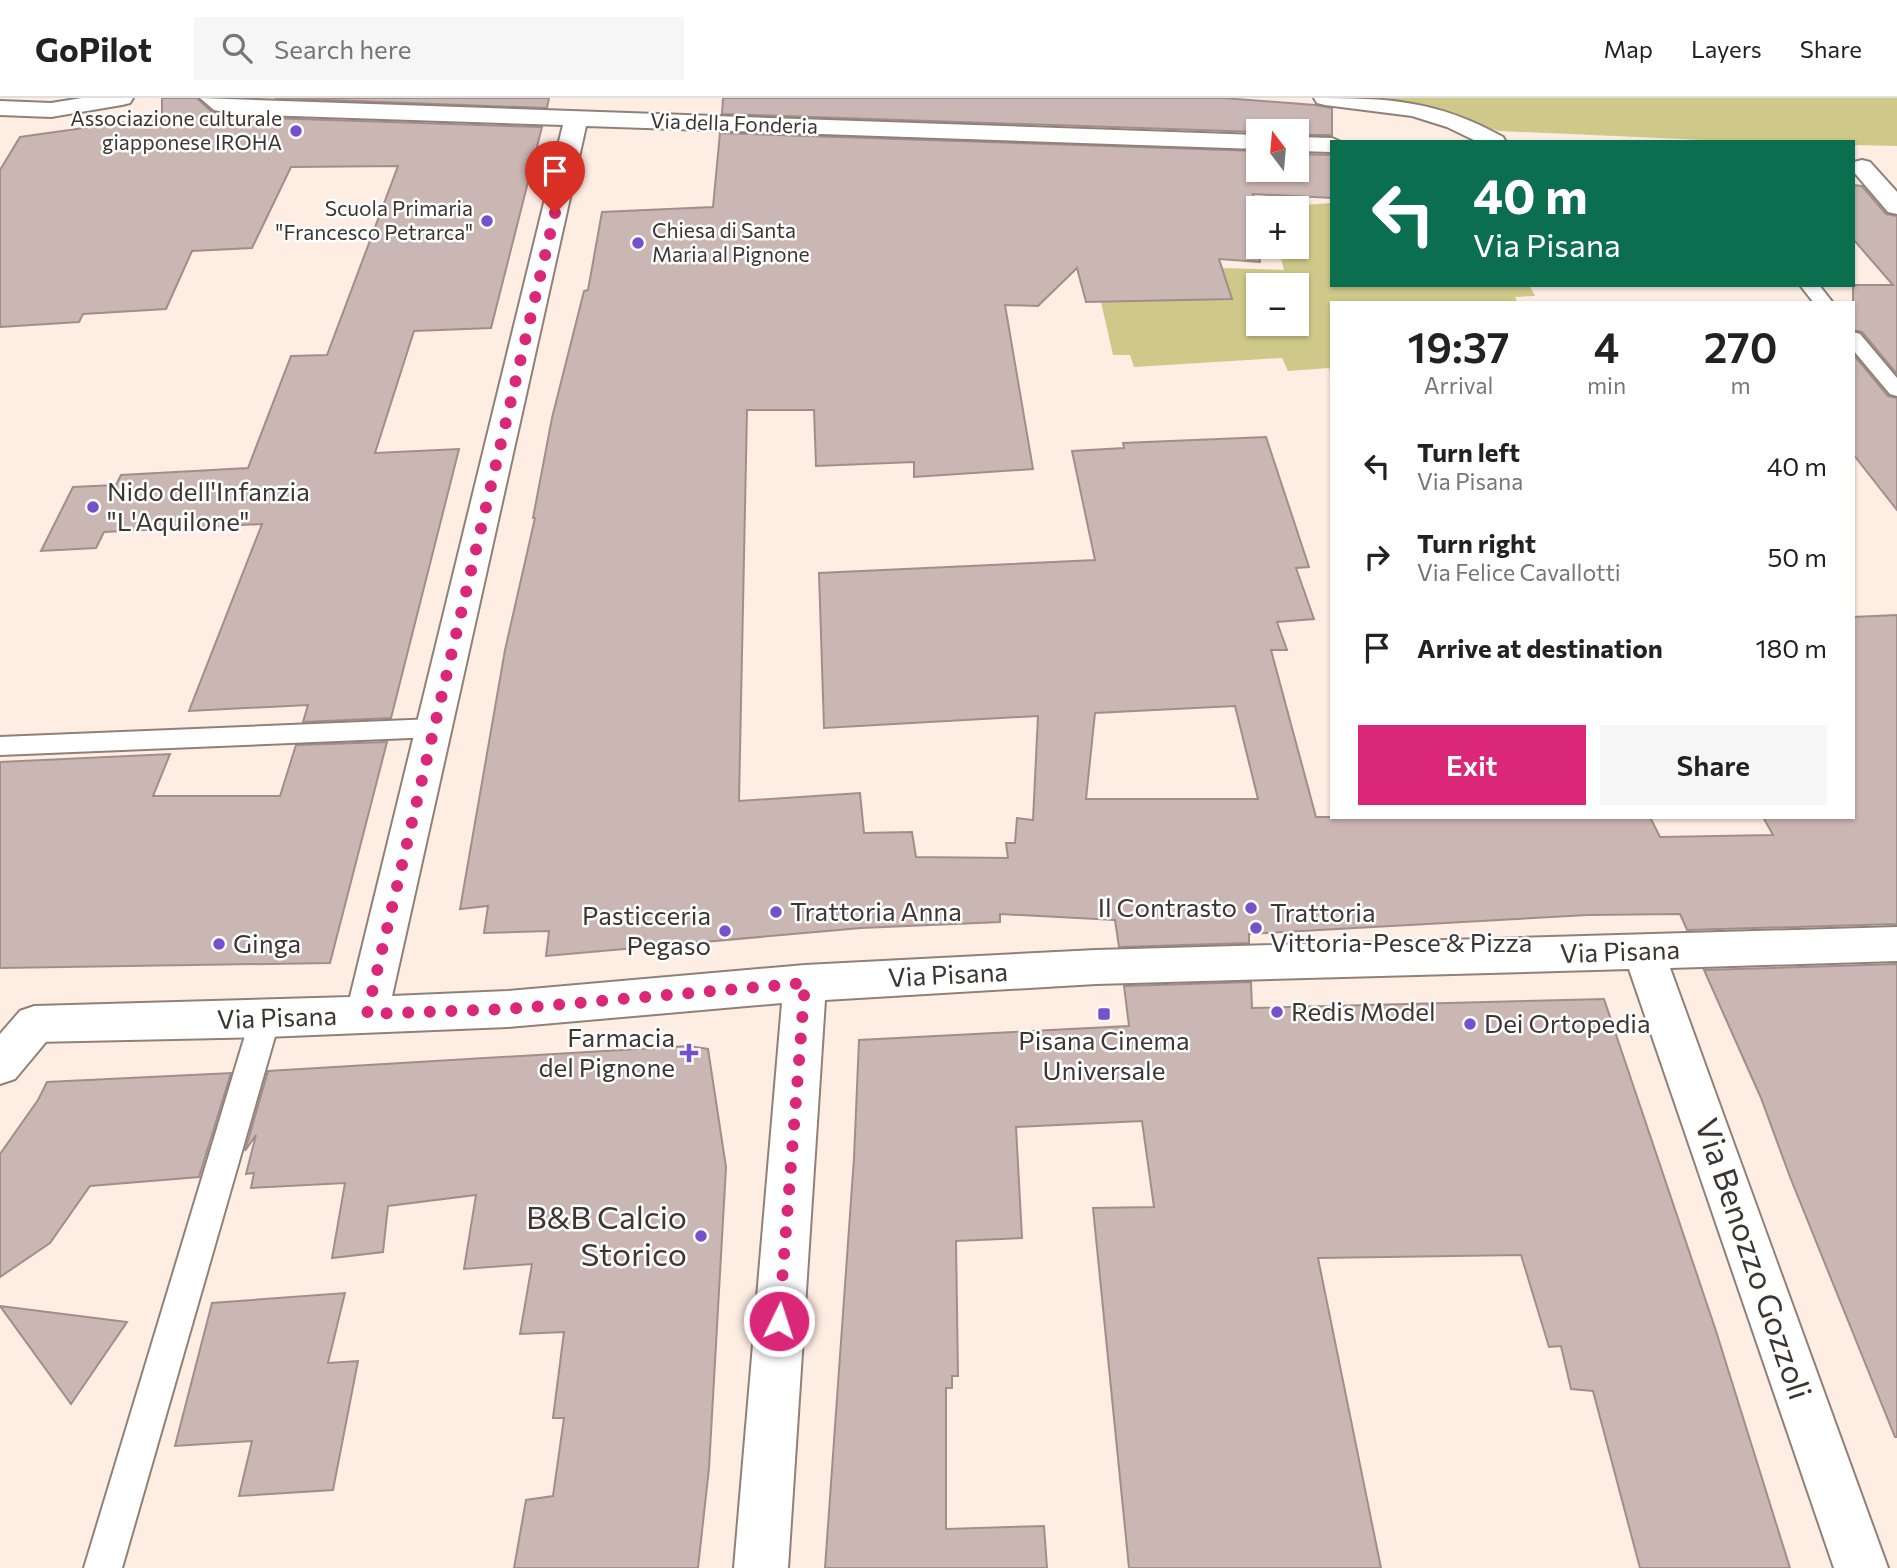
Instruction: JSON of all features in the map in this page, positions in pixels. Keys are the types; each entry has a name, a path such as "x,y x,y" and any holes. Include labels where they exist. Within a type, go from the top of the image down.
{"street":[{"path":"0,108 51,110 122,98"},
{"name":"Via della Fonderia","path":"211,98 222,105 235,107 576,118 776,115 1246,141"},
{"path":"1325,98 1383,104 1426,113 1459,124 1490,140"},
{"path":"11,131 51,110"},
{"path":"367,1014 576,118"},
{"path":"1309,144 1330,145"},
{"path":"1857,166 1897,168"},
{"path":"1857,166 1897,207"},
{"name":"Via Pisana","path":"18,1024 265,1019 508,1009 805,983 1109,967 1897,944"},
{"name":"Via Benozzo Gozzoli","path":"1643,951 1861,1568"},
{"path":"761,1568 805,983"},
{"path":"0,1065 18,1024"}],"lane":[{"path":"1811,287 1822,301"},
{"path":"1855,340 1897,390"},
{"path":"0,746 434,729"},
{"path":"103,1568 265,1019"}],"shaded area":[{"path":"1382,98 1897,98 1897,146 1855,145 1855,140 1704,140 1499,131 1414,104"},
{"path":"1262,182 1291,182 1298,196 1266,196"},
{"path":"1330,203 1330,287 1530,287 1535,296 1515,297 1517,301 1330,301 1330,370 1288,371 1282,358 1134,367 1130,355 1113,355 1101,302 1231,299 1222,268 1284,270 1281,259 1309,259 1309,205"}],"building":[{"path":"162,98 197,98 212,112 235,117 542,127 491,328 414,331 375,453 459,449 391,718 303,722 308,705 189,711 262,524 104,532 96,548 41,551 73,487 116,485 121,475 248,468 291,356 327,355 398,166 291,167 252,248 192,251 166,309 83,314 79,322 0,327 0,170 20,137 162,117"},
{"path":"275,98 549,98 547,108"},
{"path":"723,98 1223,98 1332,108 1332,135 1309,135 1309,119 1246,119 1246,132 722,114"},
{"path":"720,133 1246,151 1246,182 1309,182 1309,154 1330,155 1330,198 1253,194 1246,196 1246,259 1260,259 1260,262 1219,259 1232,299 1086,302 1077,268 1038,306 1005,305 1033,469 914,477 914,462 816,466 814,410 747,410 739,801 860,793 864,833 912,832 916,857 1008,858 1006,843 1015,843 1017,818 1033,820 1038,716 824,728 819,573 1095,560 1072,451 1124,448 1123,443 1266,437 1309,567 1296,568 1314,619 1277,622 1287,650 1271,650 1316,817 1651,819 1660,837 1773,835 1764,819 1855,819 1855,617 1897,615 1897,924 1687,930 1680,914 1588,915 1249,934 1249,943 1119,947 1115,920 1000,914 1000,922 861,928 546,956 549,931 484,933 488,906 460,909 505,650 535,518 552,418 584,291 588,290 602,212 713,207","holes":["1235,706 1258,799 1086,799 1095,713"]},
{"path":"1855,185 1862,186 1886,214 1897,216 1897,374 1862,332 1855,330 1853,301 1855,285 1893,285 1855,241"},
{"path":"1855,356 1888,396 1897,398 1897,510 1855,457"},
{"path":"387,742 330,963 0,968 0,762 170,754 153,796 280,796 296,745"},
{"path":"1897,964 1895,1437 1761,1098 1704,970"},
{"path":"1251,982 1252,1008 1604,999 1716,1331 1790,1568 1640,1568 1593,1391 1571,1389 1561,1346 1549,1347 1521,1255 1318,1258 1381,1568 1129,1568 1093,1208 1154,1207 1142,1121 1016,1127 1022,1238 956,1241 958,1376 952,1376 952,1388 946,1388 946,1529 1044,1526 1047,1568 825,1568 854,1158 859,1040 1129,1026 1124,986"},
{"path":"688,1046 708,1049 726,1167 709,1468 698,1568 514,1568 526,1500 553,1496 564,1418 553,1418 564,1332 520,1334 532,1264 464,1269 476,1195 388,1206 383,1252 332,1258 345,1183 251,1188 254,1173 246,1174 256,1135 245,1151 268,1071"},
{"path":"231,1073 199,1177 90,1186 50,1243 0,1277 0,1154 38,1100 47,1082"},
{"path":"345,1293 328,1363 358,1361 333,1490 239,1496 252,1441 175,1446 212,1303"},
{"path":"0,1306 127,1322 71,1404"}],"place":[{"name":"Associazione culturale giapponese IROHA","path":"296,131"},
{"name":"Scuola Primaria \"Francesco Petrarca\"","path":"487,221"},
{"name":"Chiesa di Santa Maria al Pignone","path":"638,243"},
{"name":"Nido dell'Infanzia \"L'Aquilone\"","path":"93,507"},
{"name":"Il Contrasto","path":"1251,908"},
{"name":"Trattoria Anna","path":"776,912"},
{"name":"Trattoria Vittoria-Pesce & Pizza","path":"1256,928"},
{"name":"Pasticceria Pegaso","path":"725,931"},
{"name":"Ginga","path":"219,944"},
{"name":"Redis Model","path":"1277,1012"},
{"name":"Pisana Cinema Universale","path":"1104,1014"},
{"name":"Dei Ortopedia","path":"1470,1024"},
{"name":"Farmacia del Pignone","path":"689,1053"},
{"name":"B&B Calcio Storico","path":"701,1236"}],"route":[{"path":"555,213 367,1014 508,1009 805,983 779,1321"}]}
